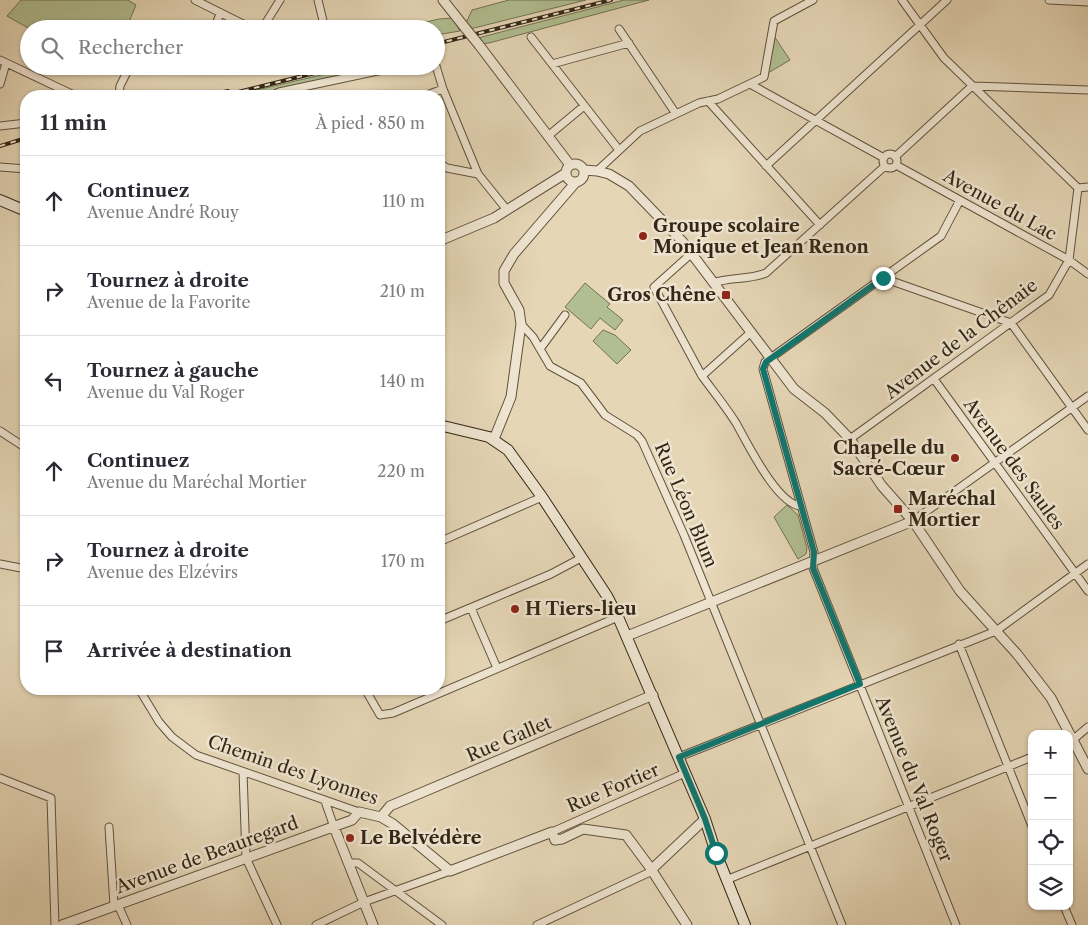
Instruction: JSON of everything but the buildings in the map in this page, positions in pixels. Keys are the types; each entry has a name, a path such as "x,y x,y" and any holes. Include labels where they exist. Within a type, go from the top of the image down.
{"main road":[{"path":"0,194 5,202 20,208"},
{"path":"445,427 494,439 510,452 607,596 627,636 686,773 745,925"}],"street":[{"path":"195,0 233,20"},
{"path":"268,20 280,0"},
{"path":"318,0 323,20"},
{"path":"443,0 548,136 568,169 568,179 576,182"},
{"path":"597,171 640,131 676,114 718,99 764,77 774,20 813,0"},
{"path":"902,0 944,58 1078,188 1088,187"},
{"path":"766,166 947,0"},
{"path":"1049,0 1088,2"},
{"path":"218,20 220,14"},
{"path":"619,29 676,114"},
{"path":"530,37 619,150"},
{"path":"552,64 629,43"},
{"path":"0,84 3,61 20,69"},
{"path":"32,75 63,90"},
{"path":"120,90 126,75"},
{"path":"289,90 359,75"},
{"path":"439,75 443,89"},
{"path":"750,84 816,120 891,168 972,86 1088,90"},
{"path":"445,94 478,174 506,210"},
{"path":"708,101 820,225"},
{"path":"548,136 584,106"},
{"path":"0,126 20,124"},
{"path":"713,283 722,280 747,279 766,273 820,225 884,162 889,154 896,161"},
{"name":"Avenue du Lac","path":"896,161 960,200 1069,260 1088,274"},
{"path":"445,239 478,225 506,210 568,169 579,164 584,170 597,171 612,176 629,186 692,253 770,360 794,388 853,437 882,486 913,521 960,591 1017,654 1051,698 1066,730"},
{"path":"0,166 20,168"},
{"path":"445,167 478,174"},
{"path":"494,439 511,397 521,324 519,310 504,283 505,267 576,182 583,178 584,170"},
{"name":"Avenue de la Chênaie","path":"853,437 1049,295 1069,260 1078,188"},
{"path":"770,360 940,236 960,200"},
{"path":"692,253 654,287 702,376 736,424 760,466 787,499 801,506"},
{"path":"883,278 1011,323 1088,430"},
{"path":"540,349 565,315"},
{"name":"Rue Léon Blum","path":"521,324 552,368 581,383 605,415 640,437 684,536 842,925"},
{"path":"702,376 750,333"},
{"name":"Avenue du Val Roger","path":"770,360 764,364 763,369 801,506 814,561 813,568 956,925"},
{"name":"Avenue des Saules","path":"934,379 1088,591"},
{"path":"627,636 913,521 1088,396"},
{"path":"0,431 20,444"},
{"path":"445,539 542,497"},
{"path":"445,619 551,574 581,558"},
{"path":"0,564 20,568"},
{"path":"679,757 959,644 996,631 1088,564"},
{"path":"471,608 497,668"},
{"path":"445,690 618,617"},
{"path":"959,644 1030,820"},
{"name":"Chemin des Lyonnes","path":"143,695 159,722 185,748 196,755 358,812 381,817 399,828 450,871"},
{"path":"368,695 380,715 393,713 435,695"},
{"name":"Rue Gallet","path":"381,817 390,806 653,695"},
{"path":"1073,739 1088,727"},
{"path":"1073,744 1088,768"},
{"path":"726,880 1028,759"},
{"path":"243,772 246,858 277,925"},
{"name":"Rue Fortier","path":"552,832 686,773"},
{"path":"0,778 51,798 55,925"},
{"path":"327,801 334,827 373,925"},
{"name":"Avenue de Beauregard","path":"62,925 354,820 358,812"},
{"path":"537,925 648,873 705,819"},
{"path":"110,827 116,905 127,925"},
{"path":"316,925 364,902 552,832 556,840 583,829 626,835 687,925"},
{"path":"349,862 358,864 442,925"},
{"path":"1066,910 1072,925"}],"green space":[{"path":"21,0 128,0 136,5 130,20 20,20 20,23 7,16"},
{"path":"509,0 586,0 470,29 466,23 472,10"},
{"path":"624,0 649,0 489,43 482,44 478,38"},
{"path":"453,18 460,31 445,34 445,20 435,20"},
{"path":"774,36 790,60 768,73"},
{"path":"321,75 351,75 284,90 257,90"},
{"path":"585,283 610,304 607,307 623,320 615,330 600,318 591,329 565,307"},
{"path":"603,330 615,335 631,350 617,364 593,341"},
{"path":"787,505 798,515 807,548 806,554 798,559 774,517"}],"railway":[{"path":"445,42 611,0"},
{"path":"246,90 307,75"},
{"path":"0,146 20,140"}],"place":[{"name":"Groupe scolaire Monique et Jean Renon","path":"643,236"},
{"name":"Gros Chêne","path":"726,295"},
{"name":"Chapelle du Sacré-Cœur","path":"955,458"},
{"name":"Maréchal Mortier","path":"898,509"},
{"name":"H Tiers-lieu","path":"515,609"},
{"name":"Le Belvédère","path":"350,838"}],"route":[{"path":"716,853 710,831 679,757 860,684 813,568 814,552 787,460 763,366 883,278"}]}
